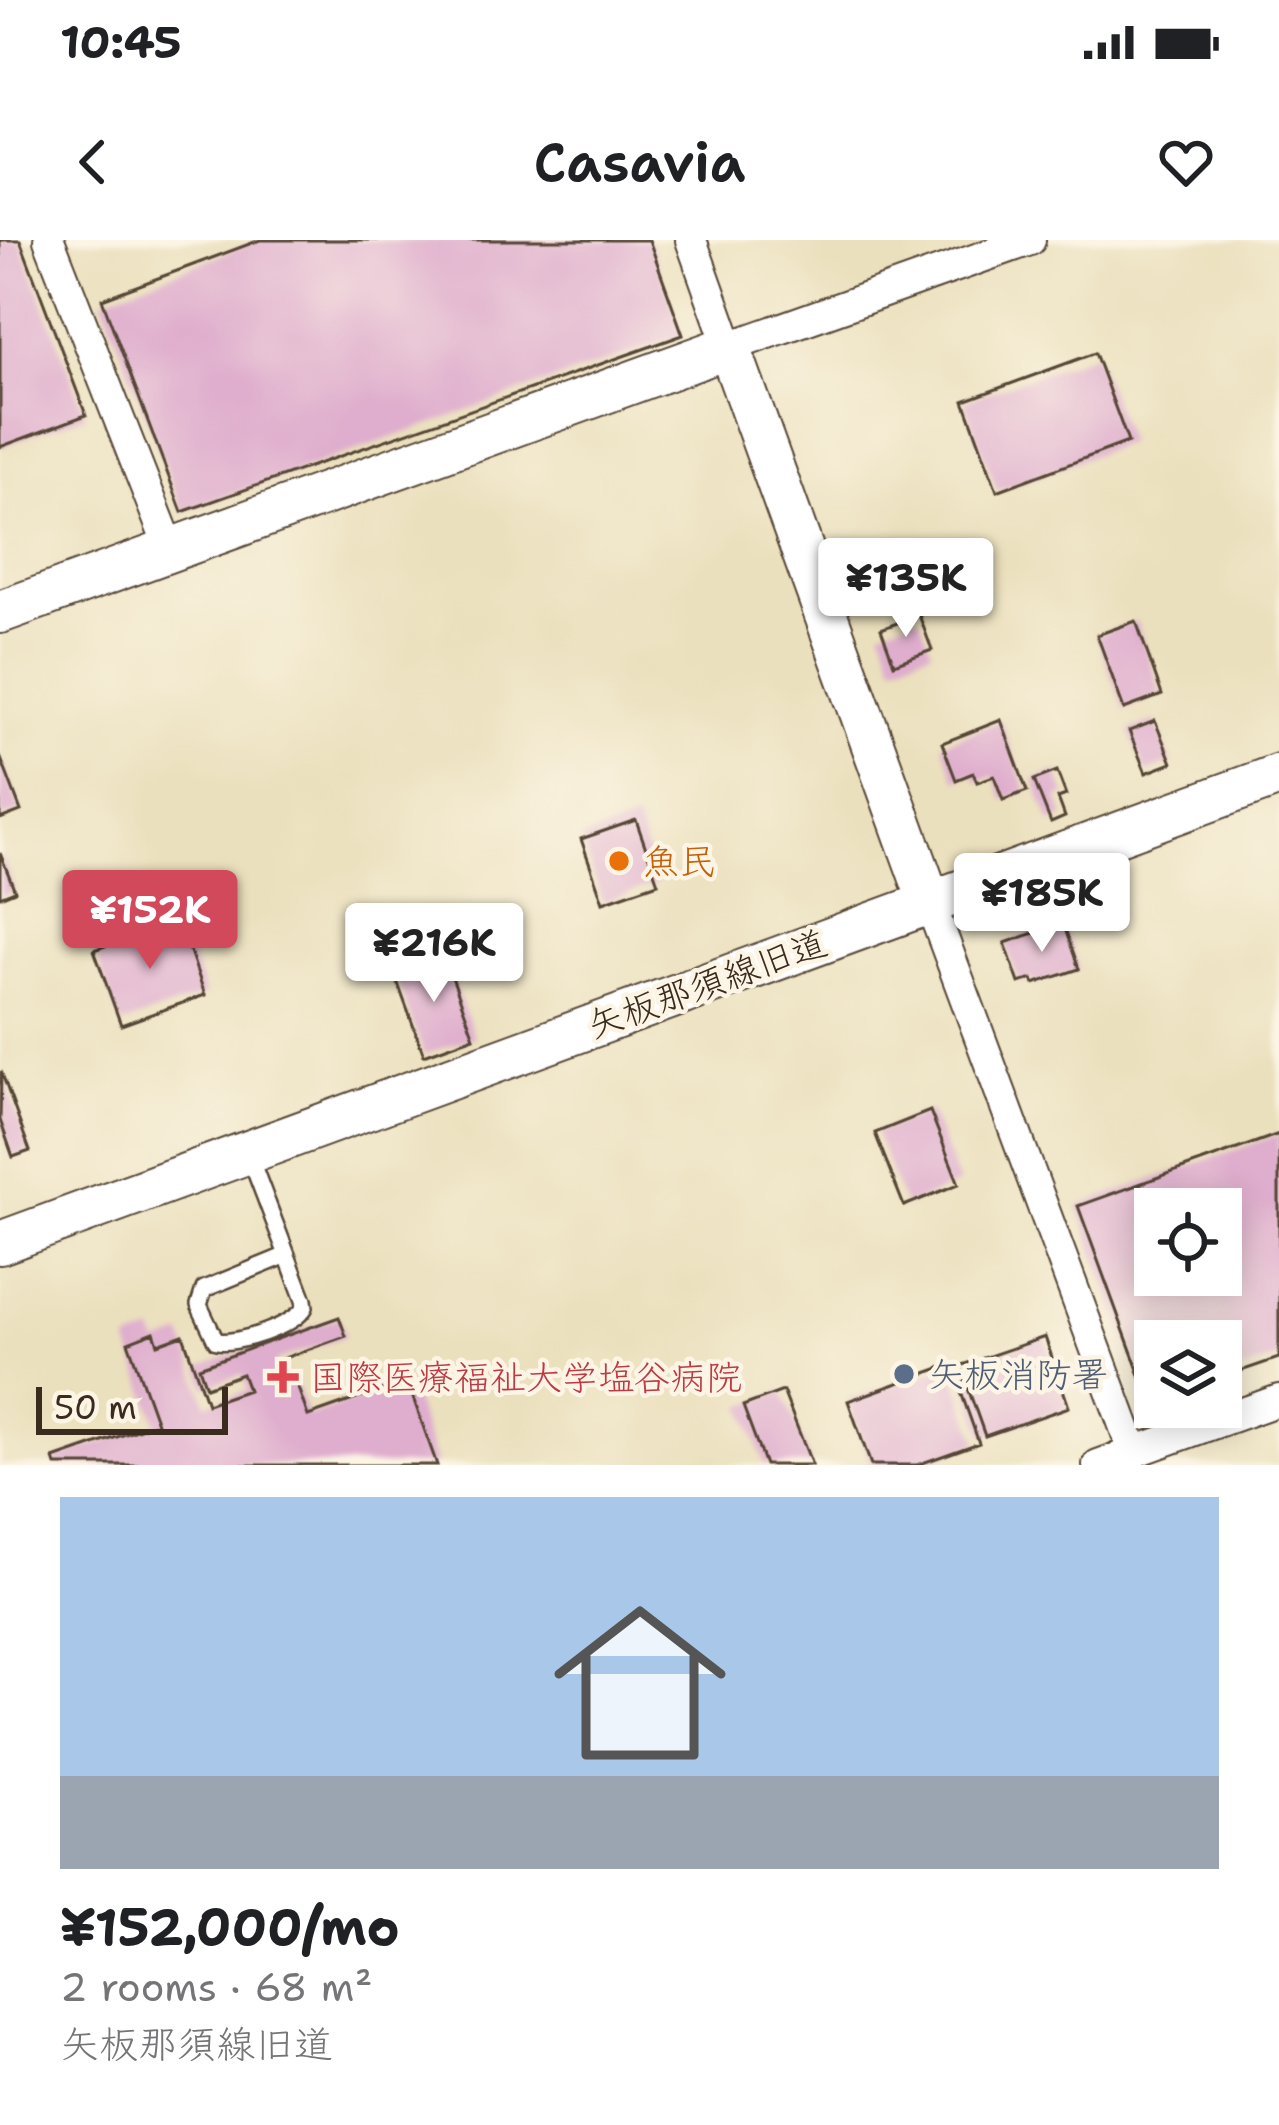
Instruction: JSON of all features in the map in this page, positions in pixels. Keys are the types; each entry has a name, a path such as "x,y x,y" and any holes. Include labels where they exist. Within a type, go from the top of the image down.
{"street":[{"path":"49,240 170,549"},
{"path":"691,240 929,903 1134,1452"},
{"path":"0,612 1030,240"},
{"name":"矢板那須線旧道","path":"0,1243 1279,775"},
{"path":"1098,1465 1279,1400"}],"lane":[{"path":"249,1155 287,1255 304,1300 303,1314 229,1342 216,1340 199,1305 204,1289 287,1255"}],"building":[{"path":"0,240 20,240 86,415 0,447"},
{"path":"260,240 649,240 683,335 182,512 102,299"},
{"path":"1095,353 1128,442 997,491 964,401"},
{"path":"919,615 932,650 894,664 881,629"},
{"path":"1136,621 1162,695 1124,709 1097,635"},
{"path":"1001,720 1027,791 1003,800 994,776 977,782 973,773 956,780 942,743"},
{"path":"1155,721 1172,763 1146,773 1129,731"},
{"path":"0,756 21,811 0,819"},
{"path":"1057,771 1066,795 1058,798 1065,817 1051,823 1034,780"},
{"name":"魚民","path":"636,820 658,883 603,902 581,839"},
{"path":"0,853 15,891 0,897"},
{"path":"179,919 205,995 121,1025 94,950"},
{"path":"1063,923 1079,969 1034,984 1032,979 1019,983 1005,943"},
{"path":"444,955 474,1037 424,1055 394,973"},
{"path":"1,1071 30,1151 13,1157 0,1120"},
{"path":"930,1111 959,1184 904,1206 875,1133"},
{"path":"1279,1134 1279,1358 1242,1371 1242,1320 1134,1320 1134,1359 1078,1206"},
{"path":"339,1317 346,1336 276,1361 282,1378 293,1374 308,1416 407,1381 437,1465 56,1465 54,1459 157,1423 128,1342 154,1332 158,1344 183,1335 207,1404 248,1390 242,1374 206,1387 199,1367"},
{"path":"1045,1337 1069,1407 985,1436 960,1366"},
{"path":"951,1364 979,1443 917,1465 871,1465 848,1401"},
{"path":"783,1391 812,1465 765,1465 743,1406"}],"place":[{"name":"魚民","path":"619,861"},
{"name":"矢板消防署","path":"904,1374"},
{"name":"国際医療福祉大学塩谷病院","path":"283,1377"}]}
